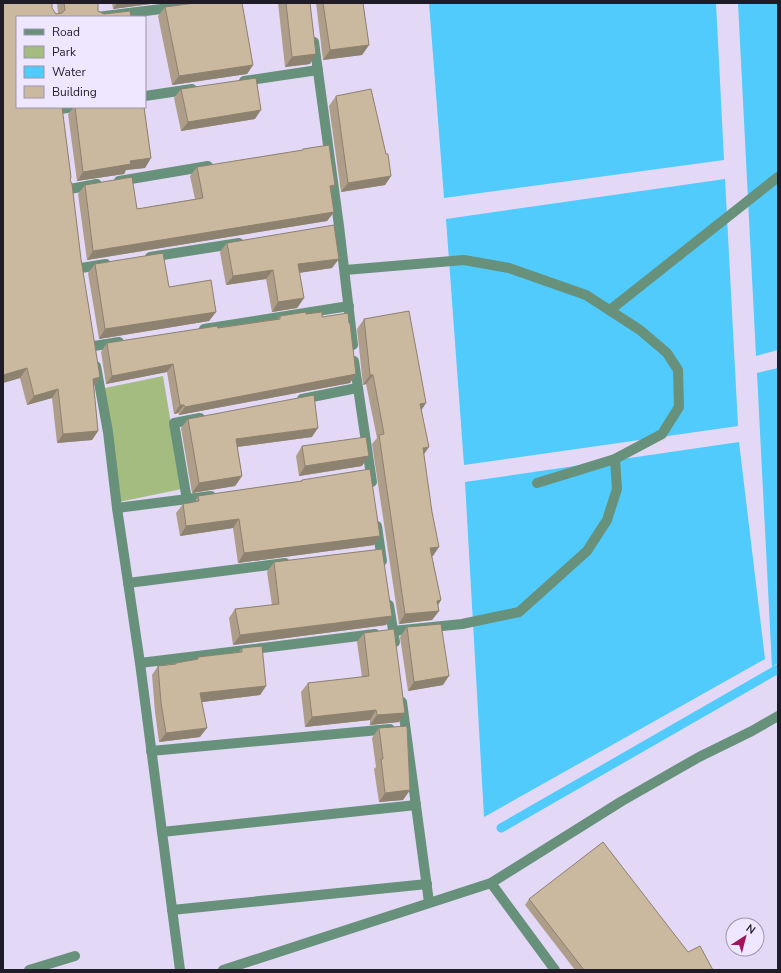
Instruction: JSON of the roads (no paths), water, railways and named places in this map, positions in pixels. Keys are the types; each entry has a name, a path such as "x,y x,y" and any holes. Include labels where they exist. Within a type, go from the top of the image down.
{"street":[{"path":"105,16 189,6"},
{"path":"313,34 318,70 324,147 335,227 345,270 366,471 373,492"},
{"path":"232,83 318,70"},
{"path":"146,96 200,88"},
{"path":"71,189 219,164"},
{"path":"610,310 778,177"},
{"path":"141,258 248,241"},
{"path":"345,270 464,260 509,268 586,295 640,330 667,353 678,370 679,407 662,434 615,459 537,483"},
{"path":"81,268 118,262"},
{"path":"194,330 348,306"},
{"path":"132,340 93,342 108,432 117,508 140,662 180,970"},
{"path":"288,401 357,388"},
{"path":"187,500 174,423 212,416"},
{"path":"140,662 462,624 519,612 587,551 607,520 617,489 615,459"},
{"path":"117,508 217,495"},
{"path":"376,514 377,552 384,573"},
{"path":"128,583 294,562"},
{"path":"388,595 396,654"},
{"path":"400,691 429,902"},
{"path":"224,970 245,967 429,902 492,883 622,801 699,757 778,716"},
{"path":"151,751 405,728"},
{"path":"162,832 416,805"},
{"path":"492,883 555,970"},
{"path":"172,910 426,884"},
{"path":"29,970 75,956"}],"water":[{"path":"429,3 716,3 724,160 444,198"},
{"path":"738,3 778,3 778,350 756,356"},
{"path":"725,179 738,426 464,465 446,219"},
{"path":"778,368 778,663 772,667 757,373"},
{"path":"739,442 765,659 484,817 465,482"}],"waterway":[{"path":"501,828 778,669"}]}
